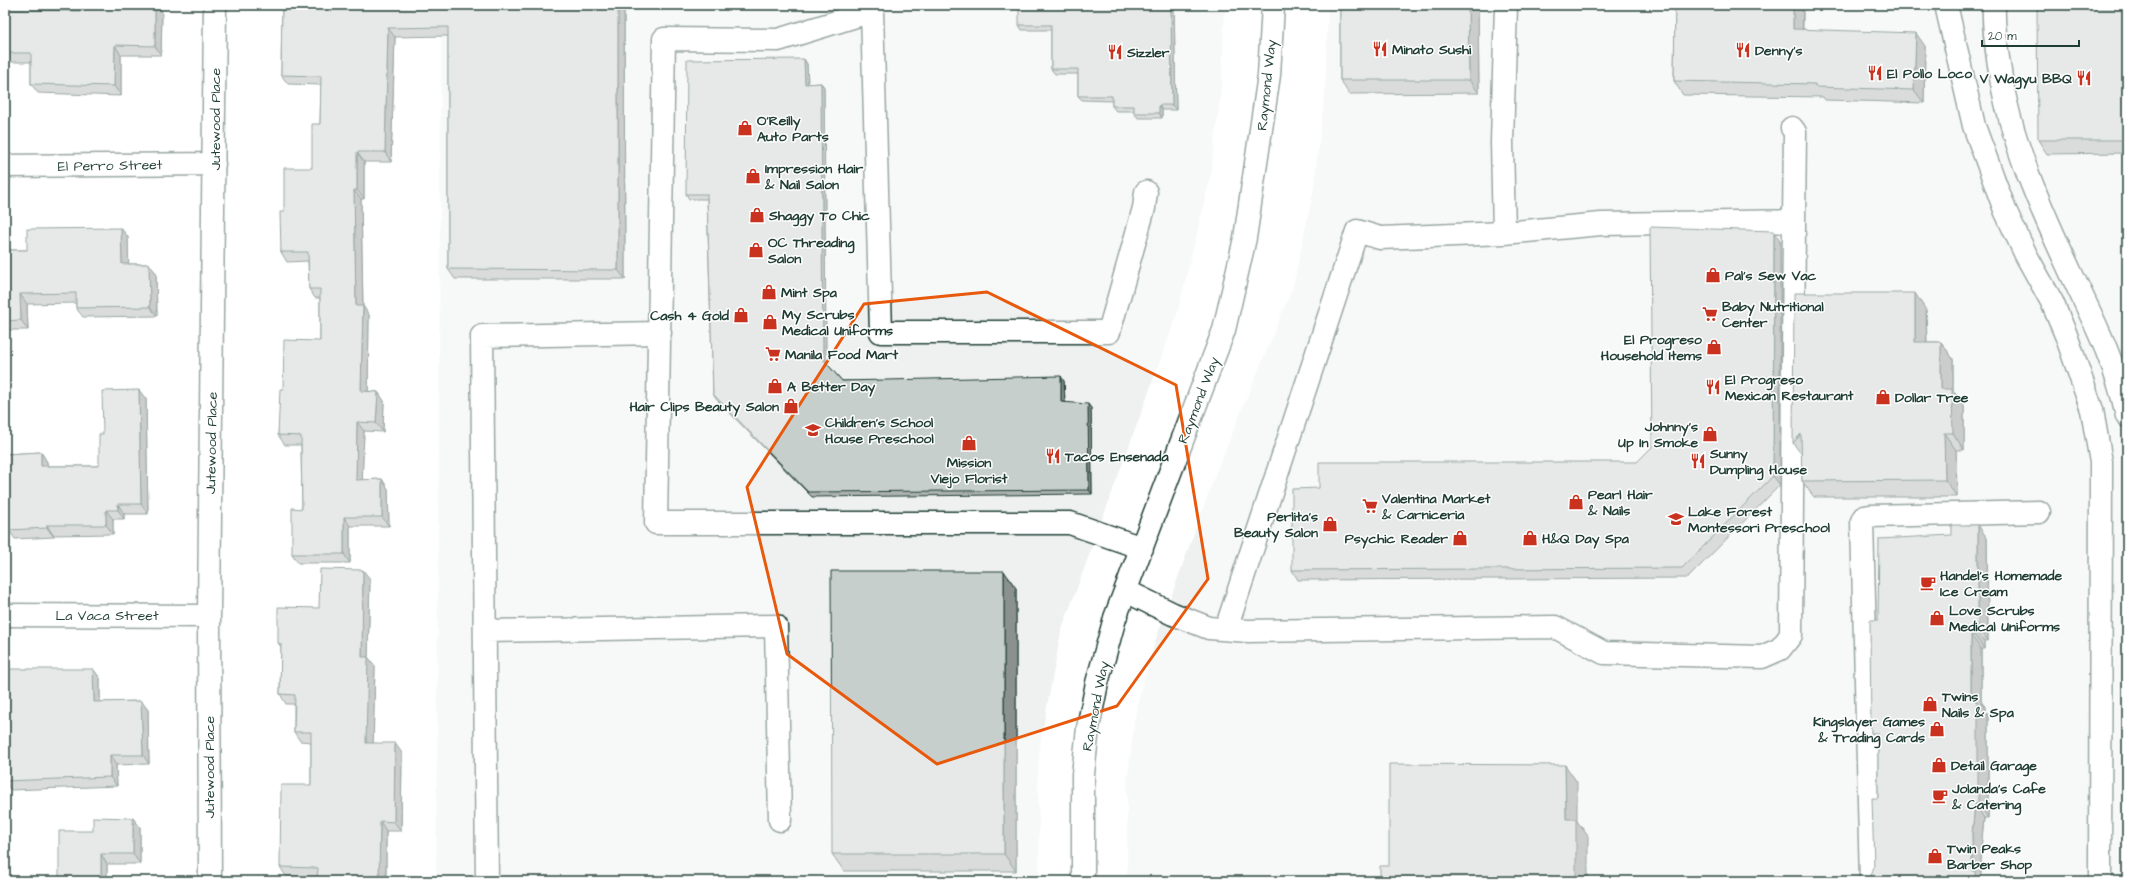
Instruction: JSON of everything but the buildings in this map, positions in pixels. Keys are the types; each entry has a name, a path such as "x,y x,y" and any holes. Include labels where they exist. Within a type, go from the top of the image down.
{"street":[{"name":"Jutewood Place","path":"210,881 209,616 216,5"},
{"name":"Raymond Way","path":"1083,881 1083,774 1088,728 1097,683 1109,640 1126,591 1224,330 1245,238 1269,74 1272,5"},
{"path":"1504,233 1502,142 1506,5"},
{"path":"1946,5 1974,126 2005,210 2026,255 2052,302 2063,328 2092,410 2101,462 2100,881"},
{"path":"1994,5 1993,21 2003,94 2022,157 2048,223 2110,358 2127,416"},
{"path":"1142,548 1070,523 656,522 664,39 778,40 872,11 881,332 1109,332 1144,208 1146,192"},
{"path":"1126,591 1173,614 1209,628 1248,632 1555,627 1604,653 1762,657 1780,650 1791,635 1795,132 1792,128"},
{"name":"El Perro Street","path":"5,166 214,164"},
{"path":"1226,629 1357,231 1380,238 1504,233 1601,224 1794,221"},
{"path":"487,881 482,336 660,333"},
{"path":"1872,881 1862,521 1864,517 1870,516 2039,512"},
{"name":"La Vaca Street","path":"5,615 209,616"},
{"path":"485,631 776,626 780,820"}],"highlighted area":[{"path":"987,292 1176,385 1208,579 1117,706 937,764 787,654 747,487 864,304"}],"shaded area":[{"path":"441,5 1225,5 1222,83 1211,175 1178,312 1061,632 1040,744 1038,774 1040,881 436,881"},
{"path":"1328,5 2127,5 2127,881 1127,881 1127,782 1135,716 1141,688 1158,633 1216,472 1293,286 1313,192 1325,91"}],"place":[{"name":"Minato Sushi","path":"1380,49"},
{"name":"Denny's","path":"1743,50"},
{"name":"Sizzler","path":"1115,52"},
{"name":"El Pollo Loco","path":"1875,73"},
{"name":"V Wagyu BBQ","path":"2084,78"},
{"name":"O'Reilly Auto Parts","path":"745,128"},
{"name":"Impression Hair & Nail Salon","path":"753,176"},
{"name":"Shaggy To Chic","path":"757,215"},
{"name":"OC Threading Salon","path":"756,250"},
{"name":"Pal's Sew Vac","path":"1713,275"},
{"name":"Mint Spa","path":"769,292"},
{"name":"Baby Nutritional Center","path":"1710,314"},
{"name":"Cash 4 Gold","path":"741,315"},
{"name":"My Scrubs Medical Uniforms","path":"770,322"},
{"name":"El Progreso Household Items","path":"1714,347"},
{"name":"Manila Food Mart","path":"773,354"},
{"name":"A Better Day","path":"775,386"},
{"name":"El Progreso Mexican Restaurant","path":"1713,387"},
{"name":"Dollar Tree","path":"1883,397"},
{"name":"Hair Clips Beauty Salon","path":"791,406"},
{"name":"Children's School House Preschool","path":"813,430"},
{"name":"Johnny's Up In Smoke","path":"1710,434"},
{"name":"Mission Viejo Florist","path":"969,443"},
{"name":"Tacos Ensenada","path":"1053,456"},
{"name":"Sunny Dumpling House","path":"1698,461"},
{"name":"Pearl Hair & Nails","path":"1576,502"},
{"name":"Valentina Market & Carniceria","path":"1370,506"},
{"name":"Lake Forest Montessori Preschool","path":"1676,519"},
{"name":"Perlita's Beauty Salon","path":"1330,524"},
{"name":"Psychic Reader","path":"1460,538"},
{"name":"H&Q Day Spa","path":"1530,538"},
{"name":"Handel's Homemade Ice Cream","path":"1928,583"},
{"name":"Love Scrubs Medical Uniforms","path":"1937,618"},
{"name":"Twins Nails & Spa","path":"1930,704"},
{"name":"Kingslayer Games & Trading Cards","path":"1937,729"},
{"name":"Detail Garage","path":"1939,765"},
{"name":"Jolanda's Cafe & Catering","path":"1940,796"},
{"name":"Twin Peaks Barber Shop","path":"1935,856"}]}
